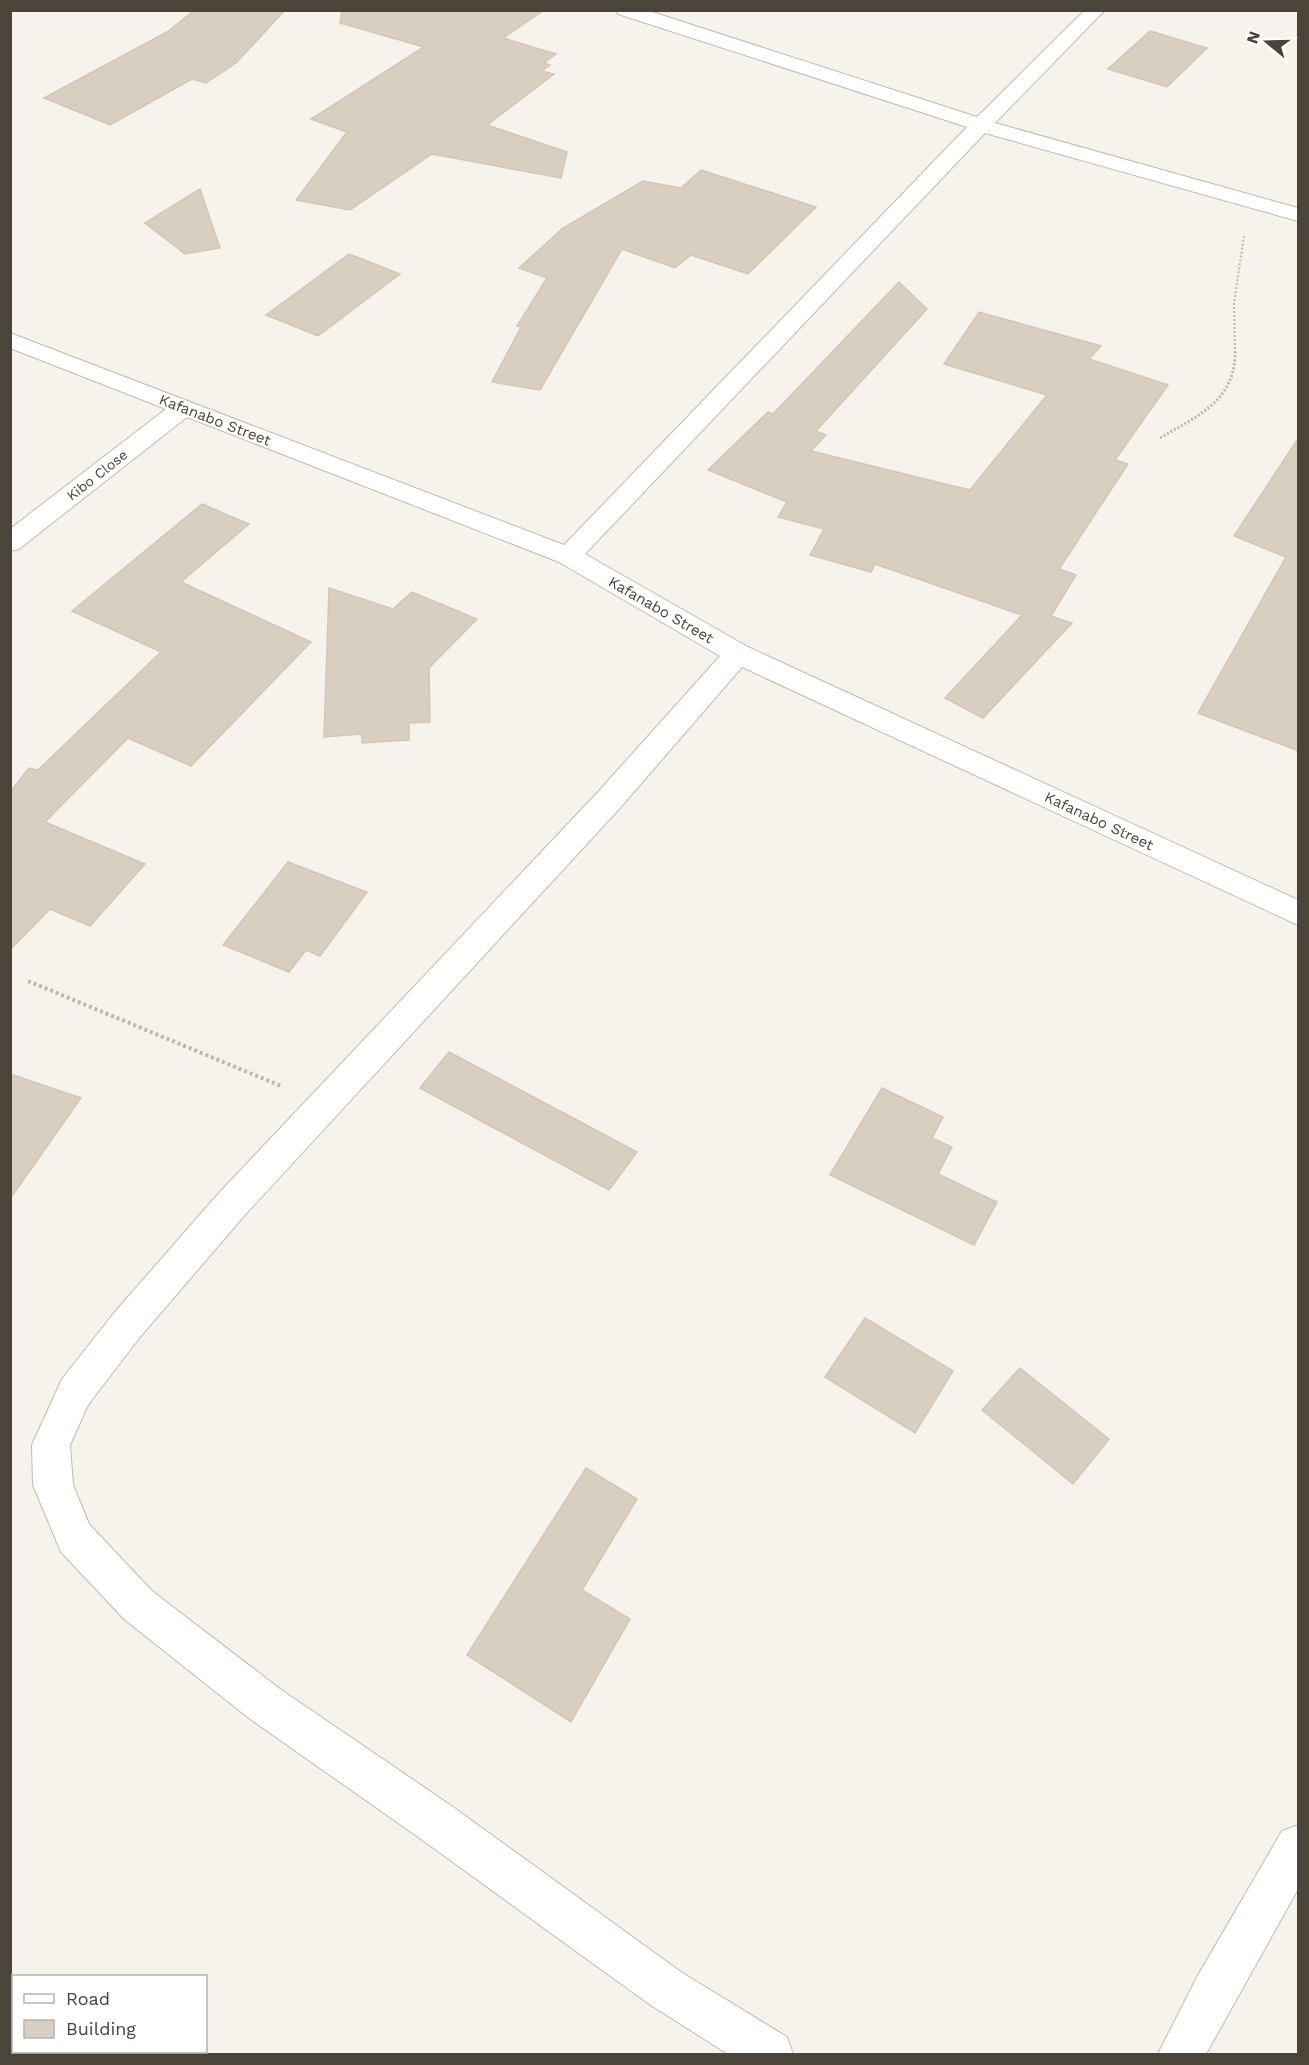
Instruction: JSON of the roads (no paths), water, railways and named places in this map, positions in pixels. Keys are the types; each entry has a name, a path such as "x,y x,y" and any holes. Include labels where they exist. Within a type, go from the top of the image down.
{"street":[{"path":"625,10 981,125 1299,215"},
{"path":"568,556 981,125 1096,10"},
{"name":"Kafanabo Street","path":"10,340 568,556 738,654 1299,913"},
{"name":"Kibo Close","path":"10,543 183,408"},
{"path":"738,654 609,800 323,1103 127,1324 75,1392 51,1445 53,1485 75,1538 138,1605 265,1704 437,1823 665,1988 770,2055"},
{"path":"1181,2055 1213,1993 1299,1847"}]}
